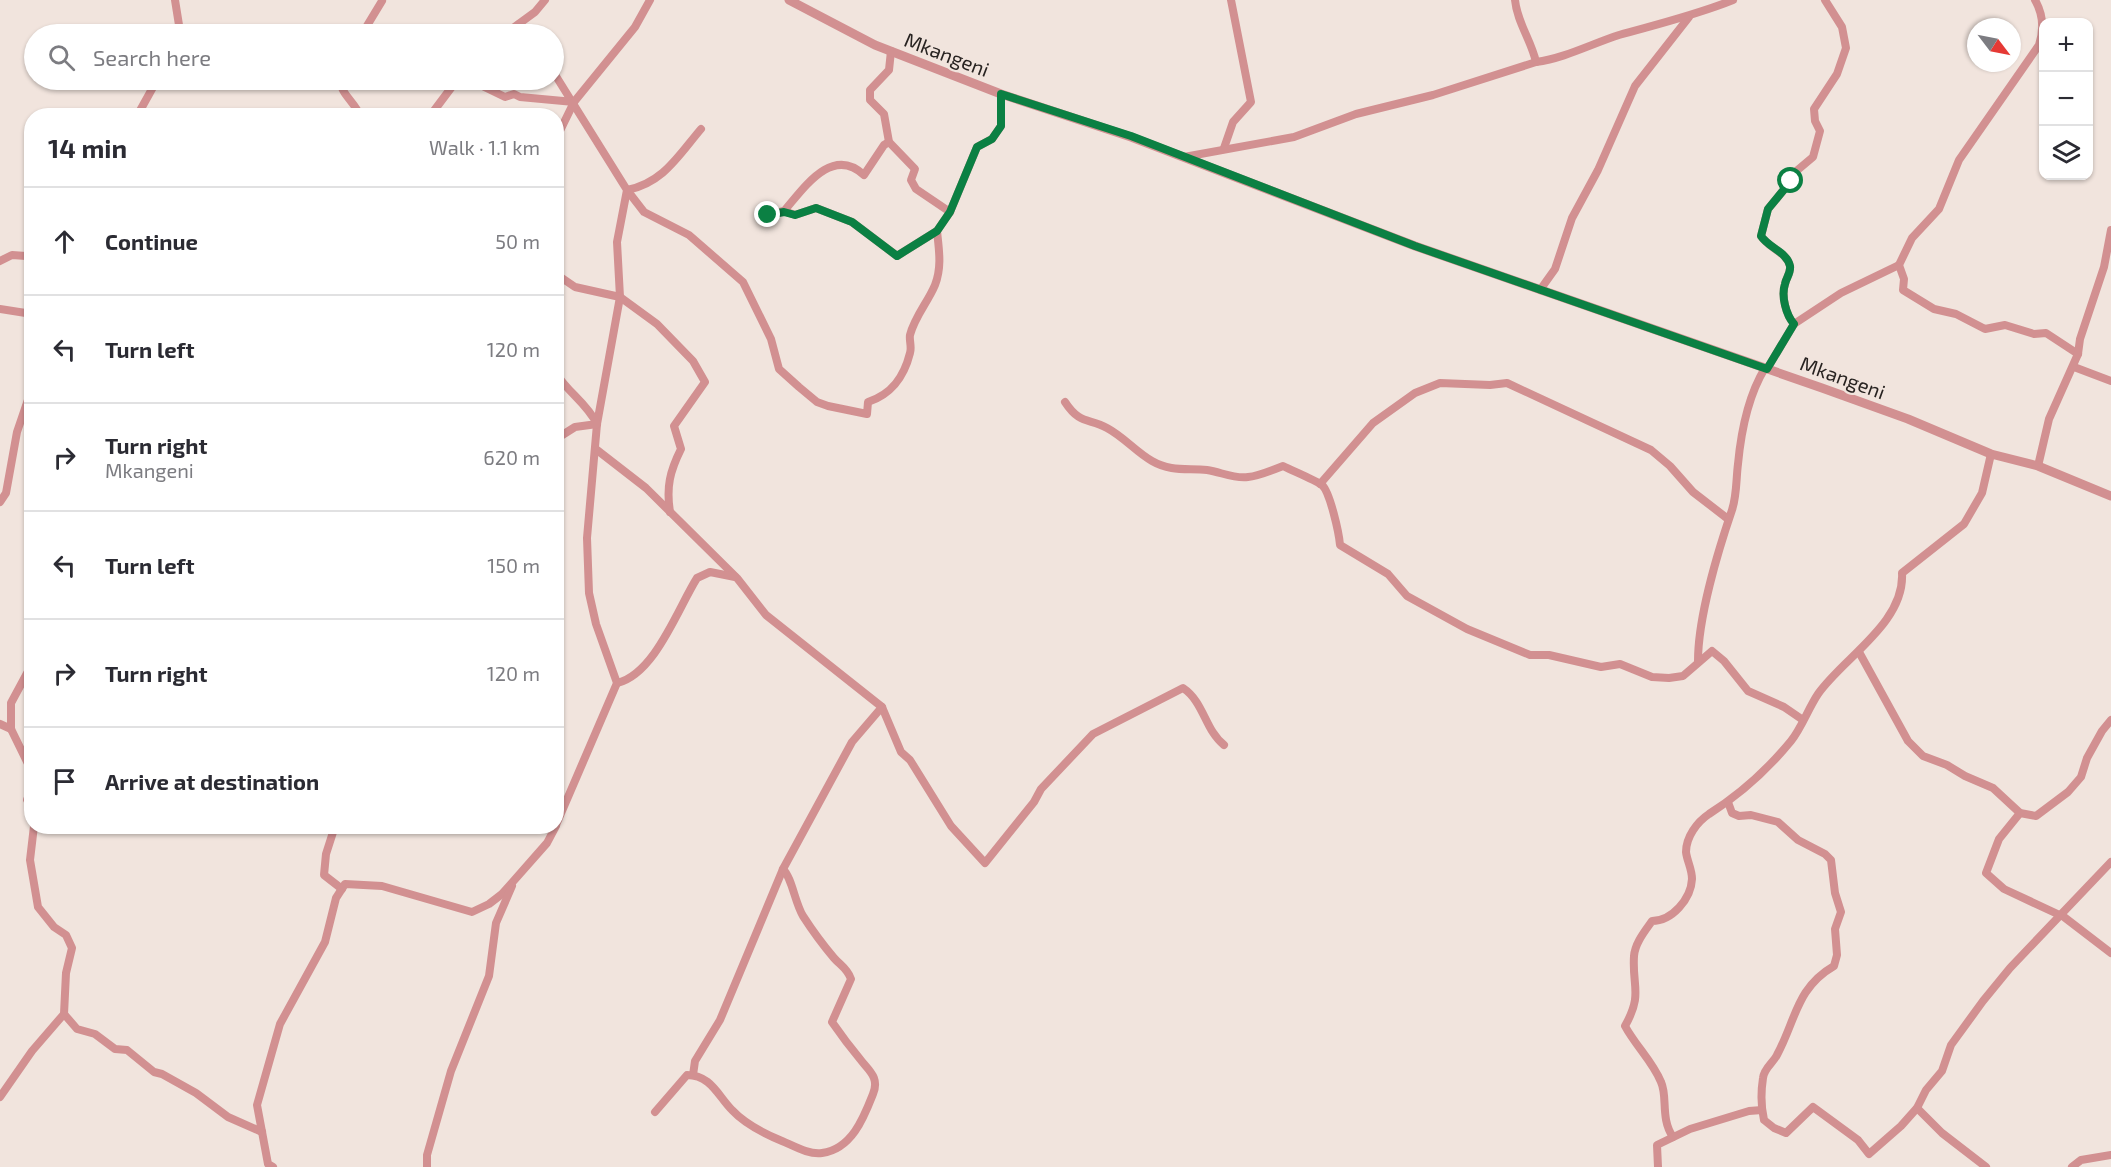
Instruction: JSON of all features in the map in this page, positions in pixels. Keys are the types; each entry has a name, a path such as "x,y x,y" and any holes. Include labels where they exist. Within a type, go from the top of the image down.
{"street":[{"path":"175,0 179,24"},
{"path":"519,24 546,0"},
{"path":"564,123 574,102 635,27 650,0"},
{"name":"Mkangeni","path":"789,0 830,24 891,51 1001,94 1131,136 1415,246 1908,419 1991,454 2038,466 2111,496"},
{"path":"1224,148 1233,122 1251,102 1231,0"},
{"path":"1515,0 1516,11 1533,48 1536,62"},
{"path":"1184,157 1294,137 1367,111 1433,95 1536,62 1569,54 1617,36 1689,17 1733,0"},
{"path":"1794,324 1789,319 1783,294 1790,268 1789,263 1783,254 1766,243 1761,236 1768,209 1794,174 1813,157 1820,131 1815,121 1814,109 1837,74 1846,48 1842,27 1825,0"},
{"path":"1698,662 1698,648 1712,579 1732,509 1745,423 1754,385 1794,324 1841,293 1899,265 1912,238 1939,209 1959,160 2039,45 2043,33 2042,18 2035,0"},
{"path":"368,24 382,1"},
{"path":"1540,290 1555,269 1569,235 1572,218 1593,180 1635,86 1689,17"},
{"path":"891,51 889,70 870,90 870,100 884,114 889,142 915,169 911,180 916,189 950,212"},
{"path":"564,88 627,190 644,212 689,235 743,282 771,339 779,369 817,402 867,414 868,402 877,399 900,381 911,351 909,336 922,306 935,286 940,262 937,231"},
{"path":"141,108 151,90"},
{"path":"343,90 357,108"},
{"path":"436,108 450,90"},
{"path":"491,90 505,97 514,94 537,100 574,102"},
{"path":"768,215 784,212 795,215 816,208 852,222 897,256 937,231 950,212 977,147 992,139 1001,126 1001,94"},
{"path":"627,190 645,186 664,173 701,129"},
{"path":"784,212 814,175 844,163 854,165 864,175 884,145 889,142"},
{"path":"564,807 617,683 596,624 590,593 587,538 597,450 597,424 620,297 616,242 627,190"},
{"path":"2038,466 2049,419 2074,367 2080,339 2104,267 2111,230"},
{"path":"0,261 12,255 24,256"},
{"path":"1899,265 1904,279 1903,290 1934,309 1956,314 1985,329 2005,325 2034,334 2046,333 2078,354"},
{"path":"564,279 575,286 620,297 657,324 693,361 705,382 674,426 681,449 671,468 666,490 670,513"},
{"path":"0,309 24,313"},
{"path":"2074,367 2111,381"},
{"path":"1320,484 1373,423 1415,393 1440,383 1490,385 1507,383 1651,450 1670,466 1693,492 1728,519"},
{"path":"564,384 589,408 597,424"},
{"path":"1065,402 1072,412 1086,422 1106,427 1146,457 1164,466 1185,472 1205,470 1242,477 1250,477 1283,466 1320,484 1325,488 1331,508 1339,522 1340,544 1388,574 1407,596 1467,629 1530,655 1549,655 1582,665 1601,667 1620,664 1652,677 1683,676 1712,651 1724,661 1748,691 1803,720"},
{"path":"0,502 6,493 14,461 17,432 24,411"},
{"path":"564,434 575,427 597,424"},
{"path":"597,450 646,488 737,578 766,615 882,707 901,752 910,760 946,814 951,826 985,863 1035,802 1041,789 1092,734 1157,700 1183,688 1192,695 1213,736 1224,745"},
{"path":"1673,1137 1668,1130 1662,1083 1625,1026 1634,1010 1638,993 1634,954 1652,921 1660,921 1673,915 1687,894 1692,880 1686,851 1690,835 1702,819 1728,801 1792,740 1818,694 1877,632 1898,596 1902,573 1964,524 1982,493 1991,454"},
{"path":"617,683 627,681 654,652 697,578 710,572 737,578"},
{"path":"1859,652 1908,741 1923,756 1993,788 2020,813 2036,816 2068,792 2081,777 2087,758 2111,720"},
{"path":"24,679 11,703 11,729 24,756"},
{"path":"693,1075 694,1061 720,1020 783,869 852,742 882,707"},
{"path":"0,724 11,729"},
{"path":"1728,801 1732,813 1778,822 1798,840 1825,854 1831,860 1841,912 1835,929 1837,955 1834,966 1814,979 1791,1021 1776,1057 1766,1068 1763,1077 1764,1120 1773,1128 1786,1133 1813,1107 1858,1140 1869,1154 1917,1108 1926,1090 1942,1071 1951,1045 2010,968 2062,916 2098,873 2111,862"},
{"path":"2020,813 1999,839 1986,873 2004,889 2062,916 2111,953"},
{"path":"0,1097 32,1051 64,1014 66,973 72,948 66,935 54,927 38,907 30,860 33,834"},
{"path":"332,834 326,854 324,875 342,889"},
{"path":"268,1166 257,1105 280,1024 325,942 336,898 345,884 382,886 472,912 489,904 547,843 552,834"},
{"path":"655,1112 676,1085 687,1075 693,1075 704,1078 732,1111 750,1125 812,1152 822,1153 848,1140 868,1113 876,1086 872,1070 860,1060 832,1022 851,979 849,972 834,958 804,918 789,882 788,873 783,869"},
{"path":"427,1167 427,1155 451,1071 489,976 496,923 517,876"},
{"path":"64,1014 77,1029 95,1034 115,1048 127,1050 154,1072 196,1093 228,1117 262,1132"},
{"path":"1917,1108 1942,1133 1986,1167"},
{"path":"1658,1167 1657,1145 1673,1137 1749,1111 1762,1110"},
{"path":"2072,1167 2081,1160 2111,1155"}],"route":[{"path":"768,215 784,212 795,215 816,208 852,222 897,256 908,251 924,237 937,231 950,212 977,147 992,139 1001,126 999,102 1001,94 1131,136 1415,246 1767,369 1794,324 1789,319 1783,294 1789,274 1789,263 1783,254 1766,243 1761,236 1768,209 1791,181"}]}
